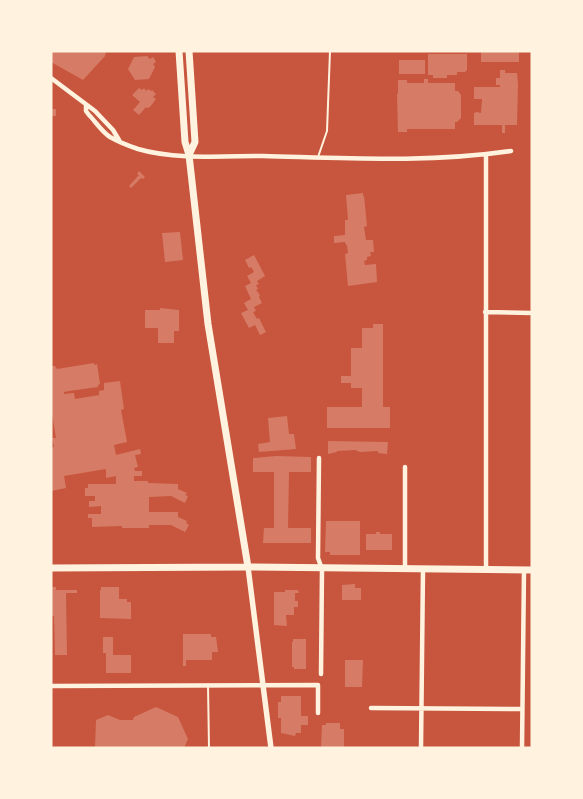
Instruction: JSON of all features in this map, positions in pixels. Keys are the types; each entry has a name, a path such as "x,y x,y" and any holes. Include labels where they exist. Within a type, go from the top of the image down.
{"main road":[{"path":"179,51 185,142 189,155 209,331 248,567 271,748"},
{"path":"189,51 195,142 189,155"},
{"path":"51,568 248,567 528,570"}],"street":[{"path":"51,78 72,92 86,106 100,116 113,130 119,140"},
{"path":"86,106 86,111 89,115 110,137 144,151 189,155 426,158 511,151"},
{"path":"486,154 486,570"},
{"path":"485,312 532,313"},
{"path":"320,458 318,558 322,569 321,674"},
{"path":"404,467 404,569"},
{"path":"421,748 423,570"},
{"path":"522,748 528,570"},
{"path":"51,686 318,686 318,713"},
{"path":"371,708 522,709"}],"lane":[{"path":"318,157 327,131 330,51"},
{"path":"208,685 209,748"}],"building":[{"path":"51,51 106,51 105,56 83,80 51,62"},
{"path":"481,51 519,51 519,62 481,62"},
{"path":"428,54 467,54 467,70 465,72 457,72 457,75 447,75 447,78 433,78 433,75 428,75"},
{"path":"147,56 150,59 153,57 156,62 153,64 155,67 149,79 135,80 128,69 134,57"},
{"path":"399,60 425,60 425,74 399,74"},
{"path":"500,70 505,70 505,73 517,73 518,84 517,125 505,125 505,133 502,133 502,125 474,125 474,113 481,113 482,99 474,99 474,87 500,87 500,85 496,85 496,78 500,78"},
{"path":"424,79 428,79 428,83 455,83 455,91 458,91 461,95 461,118 455,122 455,129 407,129 407,132 398,132 398,80 407,80 407,83 424,83"},
{"path":"139,88 142,90 144,88 146,91 148,89 152,90 156,94 153,97 156,99 150,107 146,107 139,115 133,110 140,102 132,95"},
{"path":"51,109 56,109 56,116 51,116"},
{"path":"139,171 145,177 141,178 131,188 129,186 139,175 137,174"},
{"path":"363,193 367,226 364,227 366,240 373,240 374,252 370,252 371,256 367,257 367,260 364,261 365,265 376,264 377,282 348,286 345,254 348,253 347,245 345,242 334,243 334,236 345,235 345,220 348,220 346,195"},
{"path":"180,232 183,260 165,262 162,233"},
{"path":"254,255 265,276 257,281 259,284 256,285 258,289 256,290 260,295 262,303 254,307 256,311 253,312 257,319 259,318 266,332 260,335 255,325 249,328 241,313 248,310 244,303 251,299 245,286 251,283 247,276 254,272 251,267 249,268 245,260"},
{"path":"160,308 179,310 179,331 174,331 174,343 158,343 158,328 145,328 145,310 160,310"},
{"path":"373,324 383,324 383,407 390,407 390,428 327,428 327,407 362,407 362,388 351,388 351,383 341,383 341,376 351,376 351,348 362,348 362,328 373,328"},
{"path":"94,363 94,365 97,364 100,384 98,387 64,392 64,394 74,393 75,399 99,395 99,391 104,390 104,383 120,381 124,409 121,410 127,442 114,445 116,455 140,449 141,454 135,455 138,467 134,468 135,471 142,471 142,476 134,476 134,481 178,484 178,489 187,493 185,495 188,496 185,503 171,496 149,497 149,512 178,512 178,517 187,521 186,523 189,525 185,532 171,525 149,525 149,528 122,528 122,526 92,527 92,518 88,518 88,514 101,514 101,506 89,507 89,501 95,501 95,496 85,496 85,488 88,488 88,484 116,484 116,476 106,478 106,469 64,476 66,488 51,491 51,448 54,447 52,438 56,438 51,408 51,366 55,366 57,369"},
{"path":"287,416 289,434 294,434 296,449 259,452 258,444 270,442 268,418"},
{"path":"328,441 388,442 387,454 378,453 378,451 360,452 355,450 337,451 328,454"},
{"path":"276,456 311,457 311,472 289,472 288,528 311,528 311,543 263,543 264,528 274,528 274,472 253,472 253,458"},
{"path":"326,521 360,521 360,555 330,555 330,552 325,552"},
{"path":"376,532 392,534 392,550 366,550 366,534 376,534"},
{"path":"355,584 355,588 361,588 361,600 342,600 342,585"},
{"path":"51,587 56,587 56,590 77,590 77,593 66,593 67,655 55,655 54,616 51,616"},
{"path":"101,587 119,587 119,599 127,599 127,602 131,602 131,619 100,618"},
{"path":"285,590 298,590 299,593 295,593 295,601 298,601 298,607 294,607 294,615 286,615 287,626 274,625 274,592 285,592"},
{"path":"183,634 211,634 211,637 216,637 218,652 212,652 212,660 186,660 186,666 183,666"},
{"path":"103,637 113,637 113,655 131,655 131,673 106,673 106,653 103,653"},
{"path":"293,639 306,639 306,669 294,669 292,667"},
{"path":"345,660 363,660 362,687 345,687"},
{"path":"281,696 301,696 301,716 308,716 308,725 301,725 301,733 296,733 295,736 281,733 281,718 278,718 278,702 281,702"},
{"path":"156,707 178,717 188,739 184,748 95,748 96,720 108,715 120,720 133,720 134,717"},
{"path":"326,723 340,723 340,729 344,729 344,748 321,748 322,725 326,725"}]}
